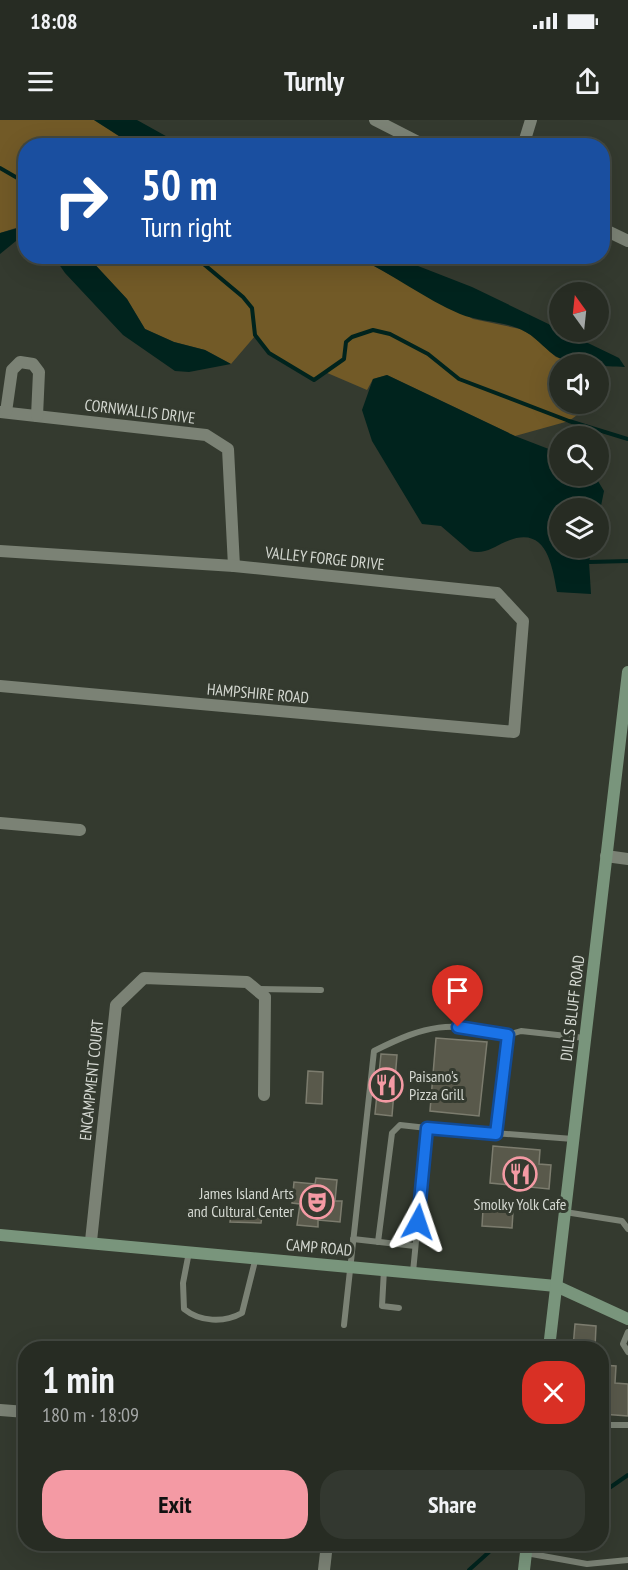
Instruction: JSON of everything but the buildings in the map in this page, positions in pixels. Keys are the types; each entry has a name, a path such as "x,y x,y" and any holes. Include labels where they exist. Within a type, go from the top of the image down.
{"street":[{"path":"375,120 410,138"},
{"path":"525,138 531,120"},
{"path":"610,232 628,241"},
{"name":"CORNWALLIS DRIVE","path":"37,416 39,372 33,364 20,362 12,370 3,412 37,416 206,435 228,449 234,566"},
{"name":"VALLEY FORGE DRIVE","path":"0,551 234,566 497,593 523,621 514,732"},
{"name":"DILLS BLUFF ROAD","path":"550,1341 628,672"},
{"name":"HAMPSHIRE ROAD","path":"0,686 514,732"},
{"path":"0,823 80,830"},
{"path":"606,856 628,859"},
{"name":"ENCAMPMENT COURT","path":"91,1242 116,1005 144,978 247,982 255,989"},
{"path":"255,989 265,998 264,1095"},
{"name":"CAMP ROAD","path":"0,1235 556,1286 628,1319"},
{"path":"0,1410 18,1411"},
{"path":"324,1570 326,1551"},
{"path":"524,1570 526,1551"}],"lane":[{"path":"255,989 321,990"},
{"path":"344,1325 374,1051 408,1035 439,1026 476,1028 508,1035 521,1031 585,1038"},
{"path":"496,1134 508,1035"},
{"path":"378,1242 392,1133 400,1125 573,1139"},
{"path":"413,1272 427,1128"},
{"path":"565,1212 622,1221 628,1229"},
{"path":"352,1239 415,1246"},
{"path":"189,1251 183,1283 184,1309 194,1317 229,1320 242,1313 256,1257"},
{"path":"384,1269 382,1306 399,1308"},
{"path":"628,1332 623,1344 628,1352"},
{"path":"609,1425 628,1425"},
{"path":"537,1551 587,1564 628,1560"}],"shaded area":[{"path":"0,120 94,120 122,138 18,138 18,227 0,233"},
{"path":"94,264 370,264 473,319 520,329 531,335 553,354 549,354 549,414 578,414 569,421 515,436 387,375 373,379 367,390 325,372 314,380 269,353 255,336 231,364 205,350 174,342 145,329 127,299"}],"water":[{"path":"94,120 137,120 169,138 122,138"},
{"path":"18,228 18,241 0,254 0,233"},
{"path":"59,264 94,264 127,299 145,329 174,342 205,350 231,364 189,372 175,371 123,335"},
{"path":"370,264 413,264 472,287 549,324 549,342 586,342 619,358 625,367 609,366 609,354 553,354 522,330 475,319 434,301"},
{"path":"387,375 515,436 549,449 549,486 601,486 604,491 603,498 549,498 549,558 590,558 591,594 557,592 553,570 544,549 530,538 519,538 489,550 475,552 470,551 441,526 422,524 372,441 362,410 373,379"}],"waterway":[{"path":"0,168 18,178"},
{"path":"204,264 243,297 252,308 255,335 269,353 314,380 344,359 346,342 352,337 373,330 390,334 428,354 459,379 569,421 628,439"},
{"path":"589,562 628,561"},
{"path":"609,1488 628,1475"},
{"path":"469,1570 490,1551"}],"place":[{"name":"Paisano's Pizza Grill","path":"386,1085"},
{"name":"Smolky Yolk Cafe","path":"520,1174"},
{"name":"James Island Arts and Cultural Center","path":"317,1202"}],"route":[{"path":"418,1222 427,1128 496,1134 508,1035 476,1028 458,1027"}]}
